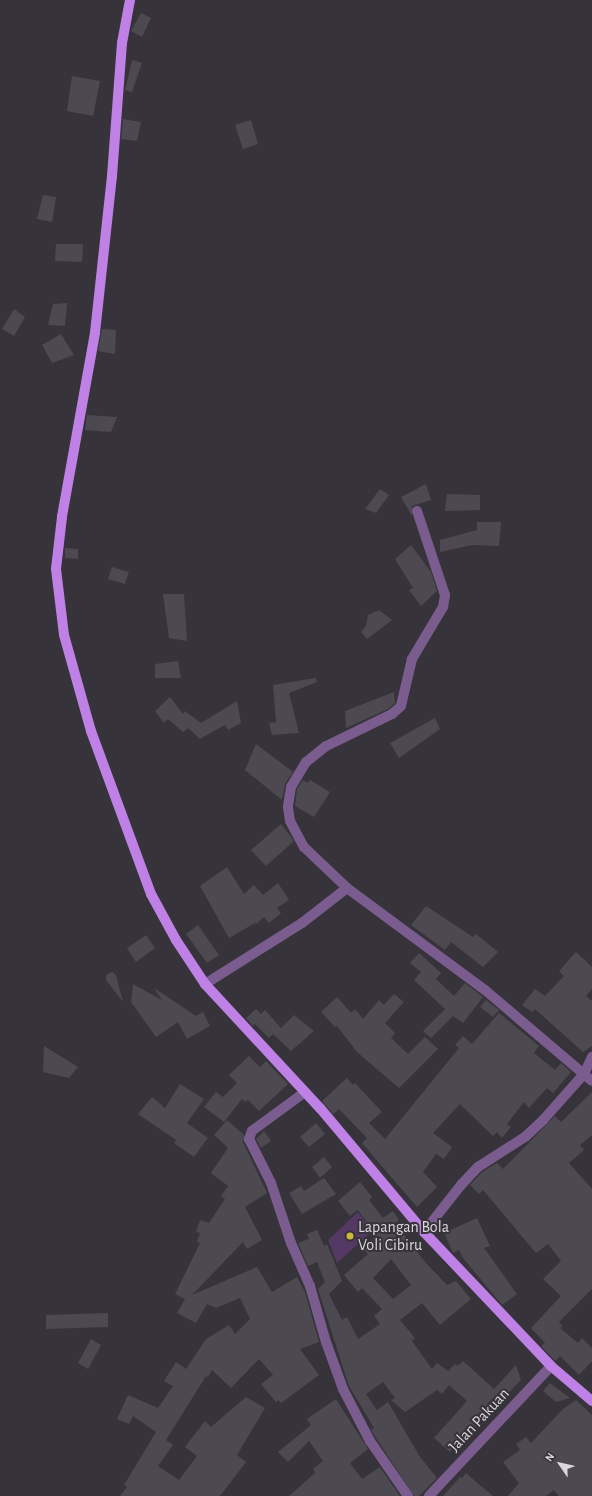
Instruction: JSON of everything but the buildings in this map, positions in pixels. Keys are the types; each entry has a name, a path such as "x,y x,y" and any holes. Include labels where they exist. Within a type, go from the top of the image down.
{"main road":[{"path":"130,0 122,43 112,176 95,333 62,516 56,569 64,635 87,717 126,829 151,894 176,940 206,984 305,1092 424,1232 551,1366 592,1401"}],"street":[{"path":"417,511 446,598 412,659 401,706 392,714 317,752 299,772 291,787 288,807 296,834 318,862 347,888 485,990 588,1077"},
{"path":"206,984 290,931 347,888"},
{"path":"424,1232 469,1175 486,1160 515,1143 536,1128 588,1077 592,1058"},
{"path":"305,1092 252,1131 249,1139 271,1183 292,1243 310,1286 326,1342 344,1389 370,1441 408,1496"},
{"name":"Jalan Pakuan","path":"429,1496 551,1366"}],"shaded area":[{"name":"Lapangan Bola Voli Cibiru","path":"358,1212 372,1231 337,1263 328,1240"}],"place":[{"name":"Lapangan Bola Voli Cibiru","path":"350,1236"}]}
